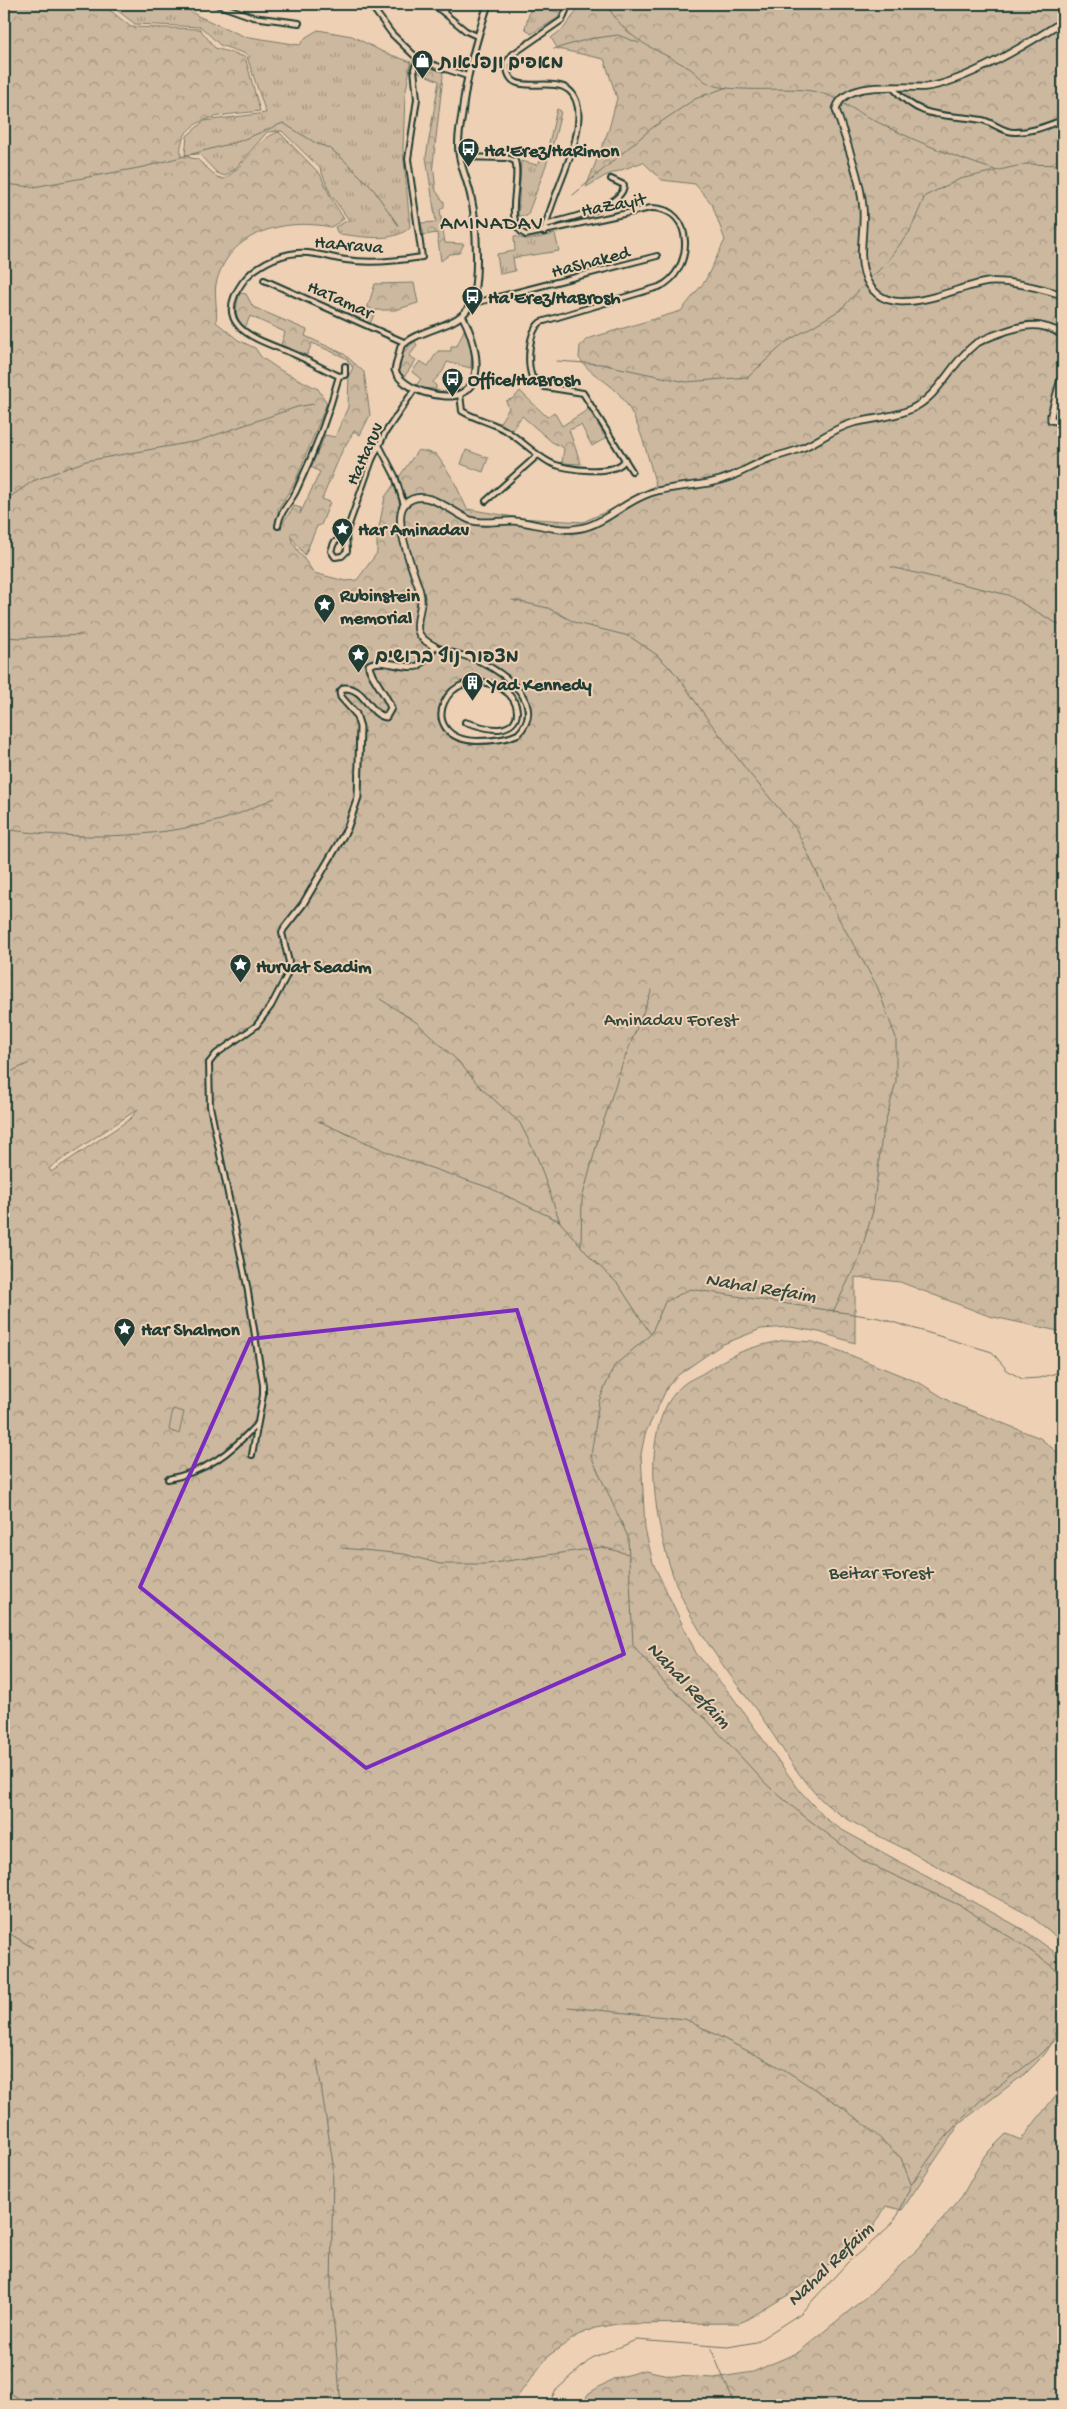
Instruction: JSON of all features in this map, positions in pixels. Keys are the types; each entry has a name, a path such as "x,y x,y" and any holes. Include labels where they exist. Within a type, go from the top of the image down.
{"main road":[{"path":"1063,20 951,82 926,87 851,91 838,100 836,109 863,208 863,270 875,293 896,302 918,301 990,282 1026,286 1063,295"},
{"path":"434,646 424,640 416,625 421,597 401,528 401,513 404,505 412,500 431,500 470,520 516,521 564,530 588,526 604,520 648,494 665,489 703,486 719,482 769,459 803,448 834,430 853,423 891,417 910,410 936,393 973,346 997,334 1031,325 1051,328 1061,334 1063,338"},
{"path":"1063,372 1051,415 1051,420 1063,422"}],"street":[{"path":"217,4 253,17 300,23"},
{"path":"370,4 392,34 418,59 467,76"},
{"path":"433,4 466,31 477,36"},
{"path":"444,12 446,4"},
{"path":"462,315 474,341 476,361 470,383 460,394 452,395 414,390 397,376 395,370 399,350 406,343 462,315 470,304 476,265 474,222 470,194 460,157 459,136 467,76 477,36 488,4"},
{"path":"460,157 506,158 515,161 518,172 514,204 516,225 526,234 544,232 576,136 577,104 572,92 566,86 527,85 516,82 509,74 507,65 513,54 562,20 570,4"},
{"name":"HaArava","path":"339,376 244,333 234,320 234,304 240,285 248,276 265,263 288,254 311,253 364,262 398,261 422,257 408,159 417,100 414,67 418,59"},
{"path":"893,88 906,103 925,112 983,120 1013,132 1038,128 1063,120"},
{"path":"545,225 591,211 615,201 621,195 624,185 611,179"},
{"name":"HaZayit","path":"544,232 651,208 672,212 681,226 684,257 676,273 664,285 541,322 536,326 533,333 529,363 532,378 545,387 583,393 632,471"},
{"name":"HaShaked","path":"470,304 657,256"},
{"name":"HaTamar","path":"264,280 406,343"},
{"path":"278,526 280,515 296,492 321,437 339,376 345,375 345,366"},
{"name":"HaHaruv","path":"346,533 332,547 332,554 336,557 343,555 347,550 346,533 379,445 414,390"},
{"path":"460,394 462,411 503,429 555,465 572,469 611,469 620,465 625,459"},
{"path":"379,445 395,476 404,505"},
{"path":"486,501 538,455"},
{"path":"252,1455 263,1384 242,1257 210,1106 209,1063 216,1054 256,1026 271,1006 287,975 289,962 282,933 285,926 303,904 347,829 358,797 360,726 356,714 340,692 344,688 358,691 379,714 386,716 391,708 389,700 370,674 369,665 380,663 415,667 423,664 434,646 480,662 497,671 518,689 526,700 528,718 518,734 498,740 468,741 449,732 441,714 444,700 452,692 466,684 478,682 504,690 512,698 518,710 518,715 512,724 500,729 466,722"},
{"path":"168,1479 191,1474 226,1456 258,1424"}],"highlighted area":[{"path":"517,1310 624,1654 366,1768 140,1587 250,1339"}],"green space":[{"name":"Aminadav Forest","path":"4,4 102,4 131,27 200,29 215,48 245,57 260,111 221,116 196,124 187,131 182,142 181,156 197,159 217,177 224,179 238,168 263,141 279,132 320,174 331,198 344,219 331,227 295,225 278,227 261,232 246,240 233,251 222,266 216,284 216,322 238,340 255,348 261,357 280,370 318,389 327,403 295,482 278,509 278,523 282,524 294,506 301,508 300,514 320,472 311,467 325,435 335,437 348,407 349,375 353,368 346,358 312,343 307,355 281,345 285,332 250,316 245,328 237,316 240,293 246,294 253,307 307,330 305,336 344,354 364,372 370,415 360,435 354,431 342,451 322,499 330,502 321,525 317,526 305,555 291,537 292,542 314,573 345,581 357,580 377,553 377,537 385,497 418,450 436,454 453,479 467,509 520,518 583,522 625,503 656,485 641,434 629,409 614,389 583,364 579,358 580,346 587,339 681,311 705,281 725,240 712,204 695,184 662,180 643,162 605,176 586,187 609,129 617,98 604,59 558,49 551,38 564,28 582,4 1063,4 1063,1332 989,1316 900,1282 855,1277 855,1343 819,1332 790,1327 761,1329 721,1345 678,1375 668,1386 645,1434 641,1454 645,1529 653,1563 696,1653 731,1695 800,1791 826,1819 842,1830 1024,1930 1053,1951 1063,1967 1063,2017 1057,2036 1044,2055 1026,2073 960,2123 902,2210 886,2206 873,2228 847,2246 822,2271 788,2295 739,2323 617,2324 595,2328 578,2335 548,2356 511,2405 4,2405","holes":["475,677 501,682 521,697 524,705 524,718 519,728 504,736 485,739 465,736 449,730 438,720 441,703 448,691 459,683","138,1109 130,1119 51,1172 49,1168"]},
{"path":"109,4 179,4 198,16 243,36 300,45 306,37 318,30 352,36 383,52 411,62 405,96 403,149 410,227 395,236 376,238 338,234 335,227 349,220 331,195 320,168 282,131 267,132 234,170 225,176 217,173 199,154 185,155 187,136 204,121 266,113 246,54 220,45 201,27 135,24"},
{"path":"532,4 561,13 558,18 531,34 525,28"},
{"path":"423,64 442,72 443,76 433,164 436,191 444,202 444,207 440,210 445,243 464,244 459,253 450,254 441,261 437,233 424,235 421,223 436,222 426,157 439,81 418,72 420,65"},
{"path":"557,109 561,111 542,177 527,216 518,216 521,161 537,165 547,152"},
{"path":"555,234 559,251 513,258 515,271 500,274 497,254 515,251 514,236 528,240"},
{"path":"414,283 418,303 395,310 376,310 370,324 363,322 375,284"},
{"path":"465,328 472,348 471,368 447,362 443,371 433,382 436,389 414,388 421,379 412,372 420,361 428,366 438,351 451,351 451,346 457,346"},
{"path":"415,341 417,346 409,356 416,360 404,377 400,372 400,358"},
{"path":"520,391 547,417 554,412 562,426 589,409 606,438 592,446 581,425 569,430 581,464 562,463 564,448 552,442 522,416 511,431 499,424 509,408 506,401 514,398"},
{"path":"466,450 488,458 483,472 461,464"},
{"name":"Beitar Forest","path":"785,1340 813,1342 920,1383 952,1403 1040,1438 1063,1457 1063,1945 1051,1932 1029,1915 843,1817 826,1804 799,1774 760,1715 716,1655 679,1591 663,1542 657,1513 654,1483 654,1454 659,1426 668,1403 684,1384 723,1361 750,1348"},
{"path":"173,1409 184,1412 179,1434 169,1430"},
{"path":"1063,2086 1063,2405 581,2405 589,2393 613,2379 645,2370 673,2376 714,2378 753,2372 799,2352 871,2293 919,2248 962,2196 985,2155 1006,2134 1021,2140"}],"waterway":[{"path":"606,4 624,28 633,36 689,68 710,84 736,89 804,90 827,95 838,100"},
{"path":"554,49 589,39 618,35 639,43"},
{"path":"573,195 652,128 695,99 727,87"},
{"path":"841,102 916,140 995,170"},
{"path":"4,184 33,187 144,167 240,141 283,123 314,142 331,149 345,161 373,189 398,225"},
{"path":"869,280 886,263 910,231 925,196 960,179 1026,164 1063,165"},
{"path":"556,361 601,364 686,382 748,377 786,342 840,310 866,283"},
{"path":"4,501 33,481 86,461 198,441 297,407 314,404"},
{"path":"891,567 1008,595 1063,627"},
{"path":"512,600 548,608 576,623 629,636 657,655 678,676 706,717 749,773 796,829 839,919 877,986 896,1038 896,1082 882,1135 873,1211 859,1258 833,1312"},
{"path":"4,637 82,635"},
{"path":"4,829 31,833 86,836 113,836 167,831 221,820 275,798"},
{"path":"581,1245 582,1199 600,1132 622,1065 652,990"},
{"path":"380,999 416,1022 459,1062 481,1088 520,1123 537,1157 560,1222 592,1259 618,1284 650,1333"},
{"path":"4,1075 27,1064"},
{"path":"318,1121 399,1157 490,1188 559,1221"},
{"name":"Nahal Refaim","path":"1063,1371 1040,1378 1022,1379 1007,1370 992,1352 879,1318 690,1289 665,1302 651,1334 614,1366 599,1401 591,1456 628,1537 633,1645 664,1682 706,1719 766,1784 800,1813 863,1861 961,1906 1024,1946 1054,1968 1063,1980"},
{"path":"342,1548 404,1554 440,1564 487,1564 602,1547 628,1554"},
{"path":"4,1930 33,1948"},
{"path":"568,2007 685,2019 785,2070 839,2105 869,2128 901,2158 911,2184"},
{"name":"Nahal Refaim","path":"549,2405 555,2391 592,2358 636,2340 728,2347 756,2342 801,2313 849,2261 884,2232 898,2215 911,2185 937,2148 961,2119 981,2100 1036,2058 1050,2044 1063,2020"},
{"path":"317,2060 333,2164 331,2291 341,2405"},
{"path":"710,2346 735,2405"},
{"path":"4,2389 29,2405"}],"place":[{"name":"מאפים ונפלאות","path":"423,80"},
{"name":"Ha'Erez/HaRimon","path":"468,168"},
{"name":"Ha'Erez/HaBrosh","path":"472,315"},
{"name":"Office/HaBrosh","path":"452,397"},
{"name":"Har Aminadav","path":"342,547"},
{"name":"Rubinstein memorial","path":"324,624"},
{"name":"מצפור נוף ברושים","path":"359,674"},
{"name":"Yad Kennedy","path":"472,702"},
{"name":"Hurvat Seadim","path":"240,984"},
{"name":"Har Shalmon","path":"125,1347"}],"district":[{"name":"AMINADAV","path":"492,222"}]}
